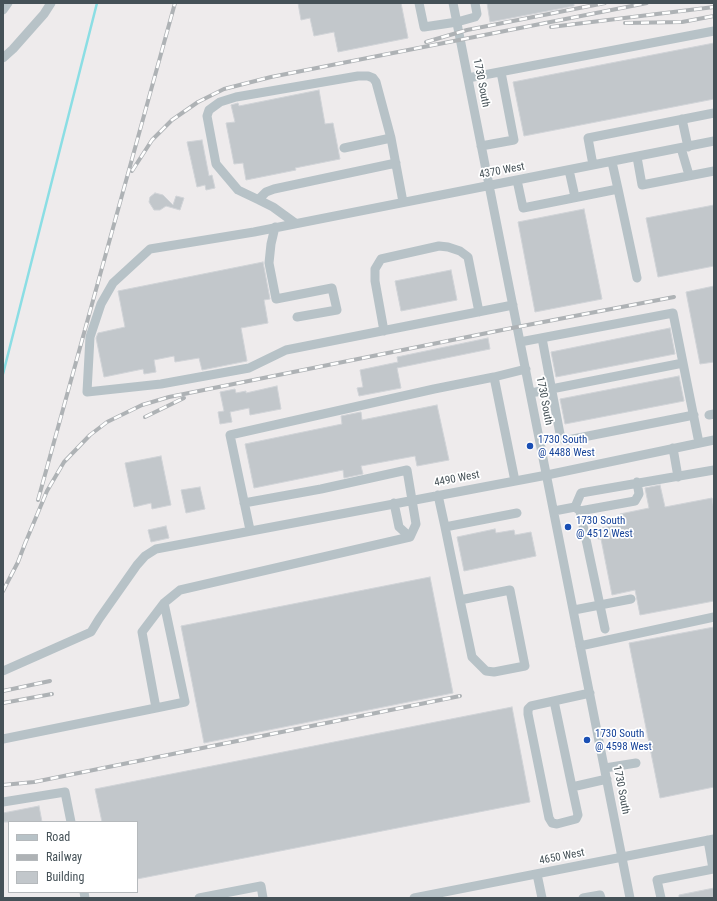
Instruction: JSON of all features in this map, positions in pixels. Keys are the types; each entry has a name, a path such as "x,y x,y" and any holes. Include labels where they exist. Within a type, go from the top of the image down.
{"street":[{"path":"3,10 8,3"},
{"path":"3,58 44,14 51,3"},
{"path":"419,3 424,27 457,22 476,16 475,3"},
{"name":"1730 South","path":"453,3 630,898"},
{"path":"468,78 714,31"},
{"path":"481,146 514,140 501,72"},
{"path":"295,223 273,207 238,190 216,164 207,116 209,110 220,102 236,97 358,76 368,76 373,78 376,82 391,138 403,202"},
{"path":"593,165 588,138 714,113"},
{"path":"682,119 689,176"},
{"path":"344,148 391,138"},
{"name":"4370 West","path":"384,331 286,350 249,368 161,384 87,392 90,337 101,304 113,283 150,249 275,227 714,142"},
{"path":"637,157 642,184 714,171"},
{"path":"612,162 636,278"},
{"path":"259,200 266,192 274,189 396,163"},
{"path":"569,170 575,197"},
{"path":"517,180 523,208 618,189"},
{"path":"275,227 270,244 269,263 276,299 332,288 337,310 297,317"},
{"path":"479,312 468,257 460,251 439,246 381,260 375,269 375,281 384,331 479,312 513,305"},
{"path":"520,342 673,313 699,443"},
{"path":"542,338 560,434 565,440 694,415"},
{"path":"531,394 683,363"},
{"path":"250,530 230,435 526,369"},
{"path":"494,377 515,481"},
{"name":"4490 West","path":"3,671 91,632 137,565 145,556 156,549 546,475 714,440"},
{"path":"673,448 678,477"},
{"path":"244,503 321,489 407,470 416,524 410,537"},
{"path":"605,629 578,509 581,493 637,482 678,477 714,470"},
{"path":"554,511 635,501 639,494 637,482"},
{"path":"438,495 445,527 460,600 472,657 486,671 494,672 525,666 510,590 460,600"},
{"path":"394,503 399,527 410,537"},
{"path":"445,527 517,513"},
{"path":"156,708 142,632 164,603 180,590 410,537"},
{"path":"574,610 631,599"},
{"path":"3,739 185,702 164,603"},
{"path":"580,646 714,617"},
{"path":"554,701 578,815 576,819 557,824 552,823 549,818 528,709 531,706 590,693"},
{"path":"604,768 636,763"},
{"path":"572,787 607,779"},
{"path":"3,802 65,792 71,821"},
{"path":"661,898 657,880 714,869 711,839"},
{"name":"4650 West","path":"417,898 711,839"},
{"path":"537,874 542,898"},
{"path":"199,898 261,886 263,898"},
{"path":"583,898 600,895 601,898"}],"building":[{"path":"298,3 401,3 408,38 338,52 334,32 314,36 310,18 301,20"},
{"path":"487,3 574,3 574,6 490,22"},
{"path":"714,43 714,99 524,136 513,82"},
{"path":"319,90 325,124 333,123 340,159 246,180 243,163 234,164 226,123 235,122 231,105 238,103 239,106"},
{"path":"202,140 209,176 212,175 215,188 206,190 205,185 197,187 187,142"},
{"path":"155,193 163,195 173,205 176,196 184,198 180,210 166,206 160,210 154,210 149,202 150,197"},
{"path":"714,205 714,266 658,277 646,218"},
{"path":"584,209 602,299 535,312 518,222"},
{"path":"263,262 270,299 264,300 268,323 241,328 247,361 202,370 199,358 175,362 174,356 154,360 156,372 144,374 143,369 104,377 96,338 98,333 125,327 118,291"},
{"path":"451,270 457,300 401,311 395,281"},
{"path":"714,286 714,362 700,364 686,292"},
{"path":"670,328 675,354 556,377 551,352"},
{"path":"488,338 490,349 397,368 401,388 359,396 357,388 363,387 360,370 398,362 397,357"},
{"path":"679,376 684,401 565,424 560,399"},
{"path":"277,386 281,409 250,415 249,408 230,412 232,422 220,424 218,412 224,411 220,392 235,389 236,393 246,391 246,393"},
{"path":"437,405 449,460 417,466 415,456 361,466 363,474 344,478 343,470 254,488 245,444 342,424 341,416 361,412 362,420"},
{"path":"161,456 171,505 152,509 151,503 134,507 125,463"},
{"path":"660,485 665,507 712,498 714,510 714,601 640,615 635,590 612,595 601,539 598,539 596,529 622,524 620,514 649,508 645,488"},
{"path":"200,487 205,509 186,513 181,490"},
{"path":"166,526 169,538 151,542 148,530"},
{"path":"495,529 496,533 514,530 515,535 531,532 536,556 464,571 457,537"},
{"path":"430,577 453,693 204,743 181,626"},
{"path":"714,627 714,787 660,798 629,643"},
{"path":"512,707 530,802 138,879 138,821 102,821 95,789"},
{"path":"39,806 42,821 3,822 3,813"},
{"path":"714,888 714,898 679,898 679,895"}],"waterway":[{"path":"3,374 97,3"}],"railway":[{"path":"38,500 175,3"},
{"path":"426,42 467,30 605,3"},
{"path":"132,171 152,140 172,120 198,102 224,89 271,77 647,3"},
{"path":"551,27 714,7"},
{"path":"625,23 682,22 714,16"},
{"path":"24,546 47,491 64,462 90,435 107,422 142,405 169,397 674,297"},
{"path":"145,417 184,398"},
{"path":"3,591 18,562 26,541"},
{"path":"3,691 50,681"},
{"path":"3,703 52,694"},
{"path":"3,785 34,782 460,696"}],"place":[{"name":"1730 South @ 4488 West","path":"530,446"},
{"name":"1730 South @ 4512 West","path":"568,527"},
{"name":"1730 South @ 4598 West","path":"587,740"}]}
